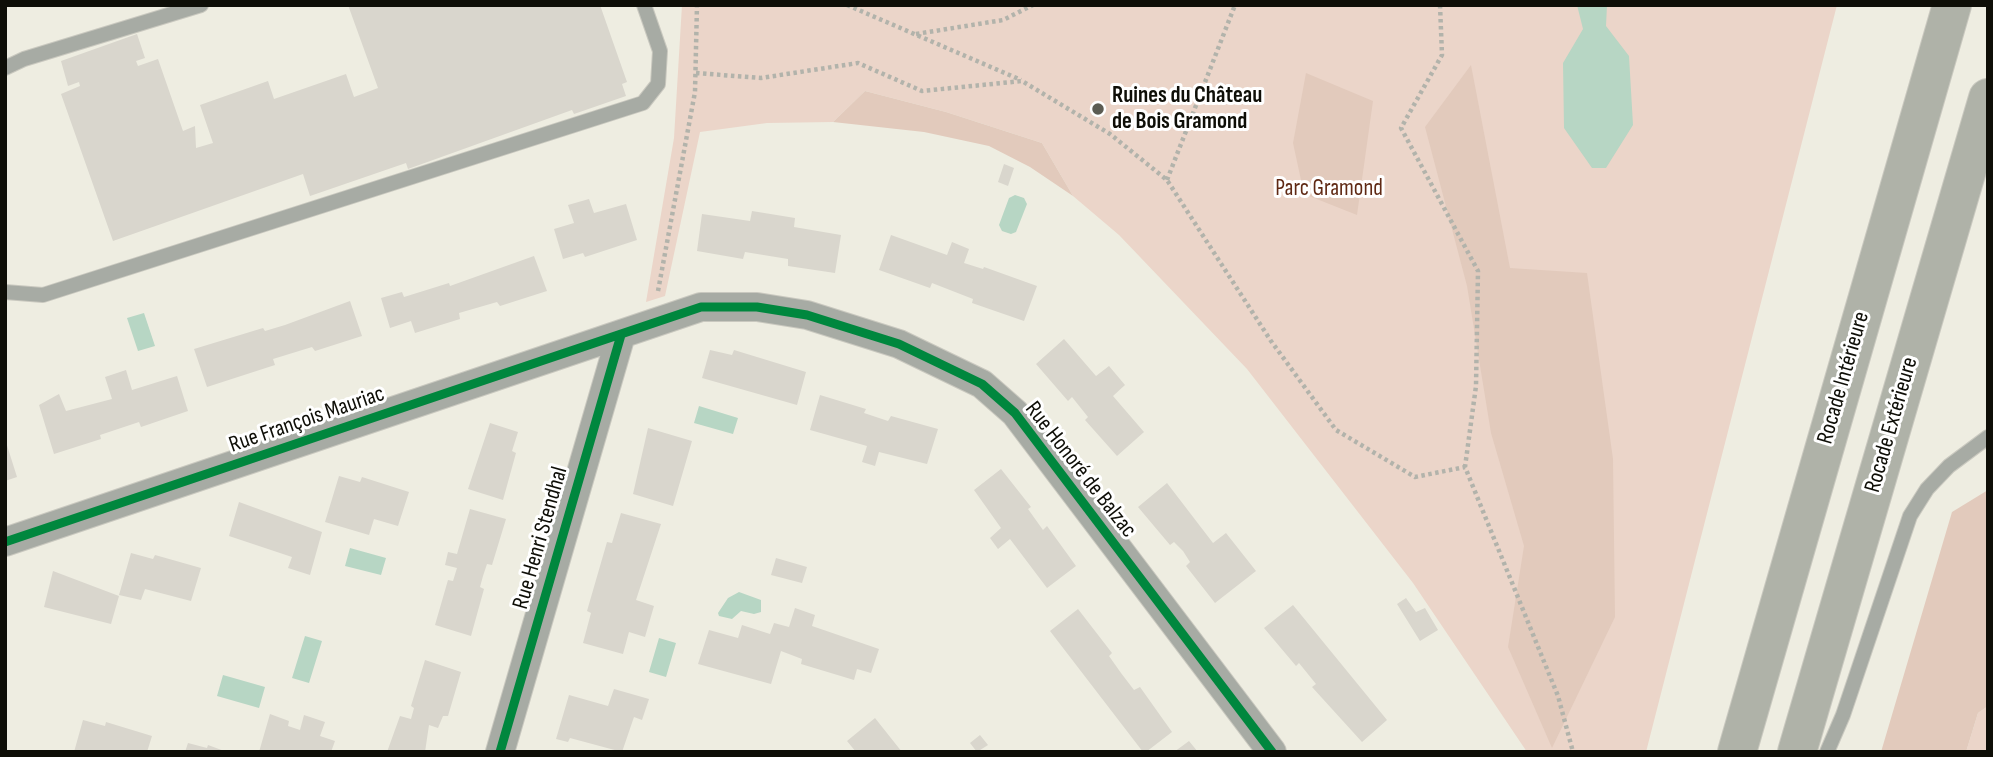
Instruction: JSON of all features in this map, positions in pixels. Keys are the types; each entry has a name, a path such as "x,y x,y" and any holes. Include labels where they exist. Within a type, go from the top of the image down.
{"highway":[{"name":"Rocade Intérieure","path":"1737,752 1952,5"},
{"name":"Rocade Extérieure","path":"1797,752 1988,98"}],"street":[{"name":"Rue Honoré de Balzac","path":"621,335 701,307 757,307 807,315 899,344 982,384 1014,413 1272,752"},
{"name":"Rue François Mauriac","path":"5,542 621,335"},
{"name":"Rue Henri Stendhal","path":"500,752 621,335"}],"lane":[{"path":"5,68 24,59 201,5"},
{"path":"5,292 43,295 643,103 657,84 660,51 644,5"},
{"path":"1827,752 1843,715 1910,516 1927,489 1949,466 1988,437"}],"path":[{"path":"652,324 695,92 697,5"},
{"path":"847,5 1022,81 1110,134 1167,180 1271,341 1336,430 1415,477 1465,467"},
{"path":"915,35 1003,20 1033,5"},
{"path":"1167,180 1235,5"},
{"path":"1440,5 1442,55 1401,128 1478,271 1476,386 1465,467 1558,696 1573,752"},
{"path":"696,73 761,78 858,63 922,92 1022,81"}],"green space":[{"name":"Parc Gramond","path":"682,5 1837,5 1646,752 1527,752 1413,583 1247,369 1119,235 1073,196 1042,143 946,112 865,91 833,122 767,123 700,132 665,296 646,302 674,138"},
{"path":"1471,65 1510,268 1587,273 1613,459 1615,617 1552,748 1508,647 1524,546 1491,433 1467,286 1425,127"},
{"path":"1306,73 1373,101 1357,215 1304,194 1293,143"},
{"path":"865,91 946,112 1042,143 1073,196 1030,167 989,146 924,132 833,122"},
{"path":"1988,490 1988,706 1978,713 1966,752 1881,752 1952,512"},
{"path":"1988,706 1988,752 1966,752 1978,713"}],"shaded area":[{"path":"1577,5 1607,5 1606,26 1629,56 1633,125 1606,168 1592,168 1564,128 1563,63 1583,29"},
{"path":"1015,195 1024,198 1027,204 1016,232 1011,234 1002,231 999,225 1009,198"},
{"path":"144,313 155,346 138,351 127,318"},
{"path":"699,406 738,418 733,434 694,423"},
{"path":"350,548 386,558 381,575 345,566"},
{"path":"739,592 761,600 761,612 754,614 741,611 732,619 719,616 718,613 728,598"},
{"path":"305,636 322,641 309,683 292,678"},
{"path":"659,638 676,643 666,677 649,672"},
{"path":"223,675 265,687 259,708 217,696"}],"building":[{"path":"348,5 600,5 627,82 622,84 626,96 574,114 572,110 408,169 406,163 310,196 303,174 113,241 61,94 80,86 79,82 68,86 61,61 137,34 145,58 136,61 138,66 158,59 183,131 195,126 196,148 213,143 200,105 268,81 274,99 346,74 354,97 378,88"},
{"path":"1004,164 1014,168 1008,186 998,182"},
{"path":"589,199 594,213 626,204 637,240 585,257 583,253 563,259 554,229 574,223 568,205"},
{"path":"752,211 795,218 794,227 841,235 835,273 788,266 788,259 745,252 743,259 697,251 702,214 750,221"},
{"path":"891,235 947,255 952,242 969,249 964,263 983,269 984,267 1037,286 1024,321 972,303 973,299 932,283 930,288 879,270"},
{"path":"534,256 547,291 500,306 497,302 459,313 460,319 415,333 411,321 390,328 381,298 402,292 404,297 449,283 450,286"},
{"path":"350,301 362,336 315,351 312,347 273,359 275,365 207,387 194,349 263,328 265,331 285,325"},
{"path":"1064,339 1096,376 1109,366 1125,385 1113,396 1144,432 1117,456 1085,420 1088,417 1072,397 1068,401 1036,364"},
{"path":"710,350 732,355 734,350 806,372 797,405 702,378"},
{"path":"126,370 132,390 177,376 188,411 141,427 139,422 100,435 101,439 54,454 39,405 59,394 66,411 112,399 105,377"},
{"path":"820,395 866,409 864,413 888,421 891,416 938,429 927,464 879,452 875,466 862,462 867,446 810,430"},
{"path":"490,423 518,432 512,451 516,453 503,500 468,489"},
{"path":"648,428 692,441 673,506 633,494"},
{"path":"5,439 17,477 5,481"},
{"path":"1001,469 1031,507 1028,509 1043,530 1047,526 1076,566 1047,588 1010,539 998,549 990,538 1001,528 974,490"},
{"path":"339,476 360,482 362,477 409,492 398,526 374,519 369,535 325,522"},
{"path":"1167,483 1213,543 1226,533 1256,571 1215,603 1186,566 1190,562 1183,551 1174,542 1170,545 1138,507"},
{"path":"239,502 322,532 310,575 288,568 292,557 229,536"},
{"path":"470,509 506,519 492,565 487,564 483,576 480,587 484,589 471,636 435,625 448,580 453,581 457,568 445,565 448,552 457,554"},
{"path":"621,513 661,524 636,600 654,606 645,637 629,632 623,654 583,643 591,613 587,611 607,542 612,543"},
{"path":"131,553 153,559 155,555 201,568 191,601 145,589 141,600 119,595"},
{"path":"776,558 807,567 802,583 771,575"},
{"path":"53,571 119,596 111,624 44,607"},
{"path":"1406,598 1416,612 1425,608 1438,630 1420,641 1397,604"},
{"path":"1293,605 1387,720 1362,742 1312,687 1316,684 1299,663 1296,666 1264,628"},
{"path":"795,608 815,615 812,626 879,649 871,673 857,669 854,680 801,664 802,659 781,651 771,684 698,664 709,630 738,638 742,625 770,634 774,623 789,627"},
{"path":"1078,609 1112,653 1109,656 1121,673 1134,690 1140,687 1172,732 1146,752 1143,752 1050,631"},
{"path":"425,660 461,672 448,716 443,716 438,728 429,725 425,752 387,752 400,716 411,719 414,708 411,706"},
{"path":"614,689 649,699 642,720 634,717 622,752 570,738 568,742 556,739 569,695 608,706"},
{"path":"270,714 289,721 288,726 300,730 304,715 325,722 320,736 335,741 331,752 259,752"},
{"path":"875,718 902,752 856,752 847,741"},
{"path":"83,720 105,726 106,722 152,736 147,752 74,752"},
{"path":"980,735 988,745 977,752 970,743"},
{"path":"1189,741 1198,752 1174,752"},
{"path":"188,743 207,748 208,745 227,752 185,752"}],"cycle path":[{"path":"5,542 701,307 757,307 807,315 899,344 982,384 1015,413 1272,752"},
{"path":"500,752 621,335"}],"place":[{"name":"Ruines du Château de Bois Gramond","path":"1098,109"}]}
